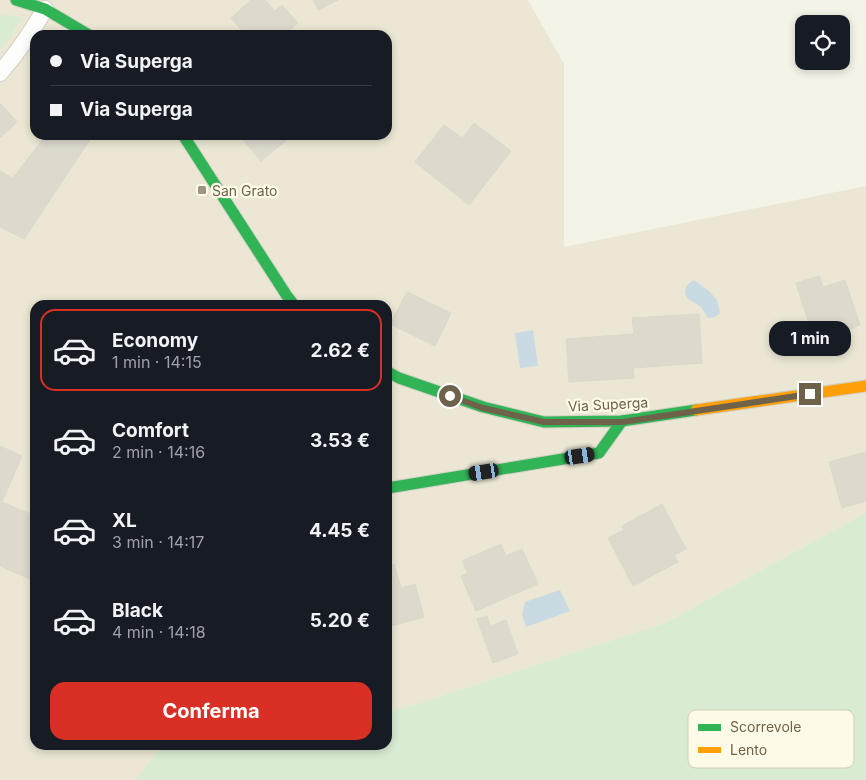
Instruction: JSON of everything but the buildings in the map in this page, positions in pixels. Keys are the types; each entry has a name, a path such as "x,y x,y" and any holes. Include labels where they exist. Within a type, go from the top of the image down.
{"street":[{"path":"16,0 45,9 81,30"},
{"path":"187,140 290,300"},
{"name":"Via Superga","path":"392,374 483,408 544,422 622,422 866,386"},
{"path":"392,487 599,453 622,422"}],"lane":[{"path":"33,30 45,9"},
{"path":"0,73 30,34"}],"shaded area":[{"path":"0,0 528,0 564,64 564,247 866,186 866,515 862,515 665,623 392,712 392,300 30,300 30,750 158,750 136,780 0,780 0,51 22,17 0,14"},
{"path":"694,280 709,291 717,300 720,313 715,317 708,318 701,307 687,297 686,289"},
{"path":"533,330 538,366 520,368 515,333"},
{"path":"560,590 570,611 526,627 522,615 525,602"}],"green space":[{"path":"0,14 22,17 0,51"},
{"path":"862,515 866,515 866,780 136,780 158,750 392,750 392,712 665,623"}],"traffic: fast":[{"path":"16,0 45,9 81,30"},
{"path":"186,140 290,300"},
{"path":"392,374 483,407 544,422 622,421 696,410"},
{"path":"392,487 599,453 622,421"}],"traffic: slow":[{"path":"696,410 866,386"}],"place":[{"name":"San Grato","path":"202,190"}],"route":[{"path":"450,396 483,408 544,422 622,422 810,394"}]}
